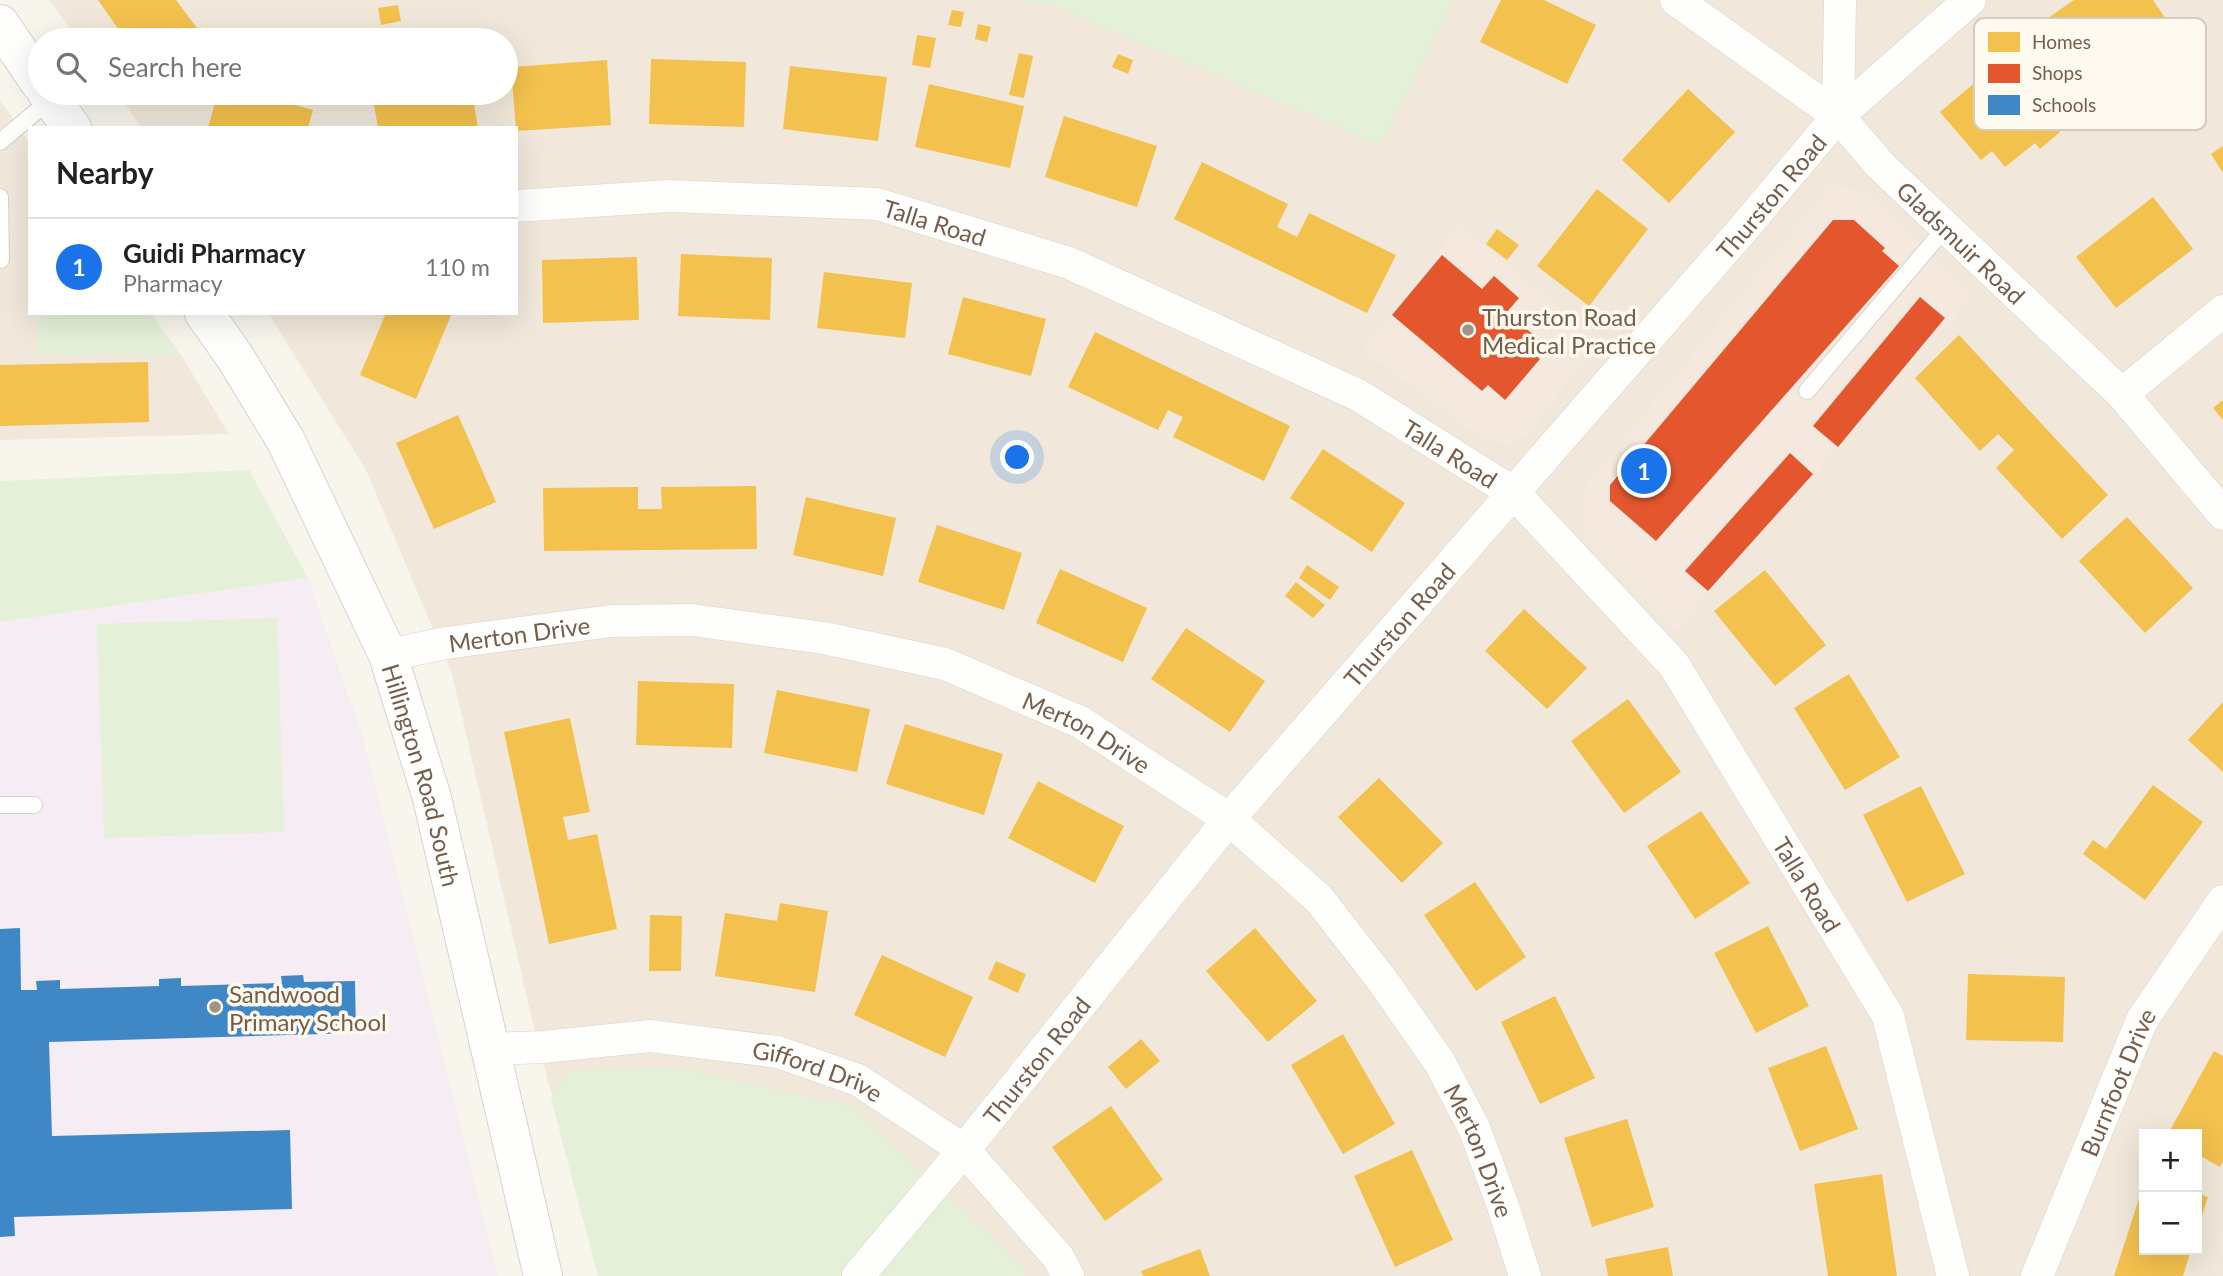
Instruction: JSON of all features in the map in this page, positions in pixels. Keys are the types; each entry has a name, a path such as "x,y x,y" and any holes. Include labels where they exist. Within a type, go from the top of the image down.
{"street":[{"name":"Gladsmuir Road","path":"1676,0 1838,116 1881,166 2122,394 2223,514"},
{"path":"1838,116 1840,0"},
{"name":"Thurston Road","path":"858,1276 964,1150 1229,819 1744,228 1838,116 1970,0"},
{"path":"0,24 28,65"},
{"name":"Talla Road","path":"518,206 669,196 877,204 1069,263 1094,274 1358,395 1514,493 1674,665 1888,1016 1953,1276"},
{"path":"2122,394 2223,311"},
{"name":"Hillington Road South","path":"205,315 235,357 286,441 388,655 432,798 543,1276"},
{"name":"Merton Drive","path":"388,655 446,643 611,621 692,620 824,638 945,664 1080,722 1229,819 1319,899 1382,980 1440,1063 1474,1128 1525,1276"},
{"name":"Burnfoot Drive","path":"2037,1276 2142,1020 2223,901"},
{"name":"Gifford Drive","path":"492,1049 543,1047 650,1036 778,1052 858,1080 964,1150 1058,1257 1068,1276"}],"lane":[{"path":"0,142 46,105"},
{"path":"0,197 1,260"},
{"path":"1807,391 1947,228"},
{"path":"0,805 34,805"}],"shaded area":[{"path":"49,0 2223,0 2223,1276 599,1276 531,1015 452,674 366,470 269,315 518,315 518,126 141,126 126,105 518,105 518,28 70,28"},
{"path":"0,100 28,140 28,315 37,315 37,355 181,355 229,434 0,440"},
{"path":"1830,185 1869,192 1974,296 1675,631 1584,536 1584,488"},
{"path":"1460,224 1600,343 1576,370 1529,433 1509,445 1483,439 1363,351"},
{"name":"Sandwood Primary School","path":"308,578 363,738 498,1276 0,1276 0,622"}],"green space":[{"path":"1012,0 1454,0 1380,145 1049,4"},
{"path":"37,315 152,315 181,355 37,355"},
{"path":"249,470 308,578 0,622 0,481"},
{"path":"277,618 284,832 104,838 97,624"},
{"path":"673,1067 850,1106 1021,1265 1025,1276 598,1276 551,1099 567,1071"}],"building: Homes":[{"path":"98,0 176,0 197,28 118,28"},
{"path":"1501,0 1544,0 1596,25 1567,84 1480,42"},
{"path":"2074,0 2153,0 2165,18 2048,18"},
{"path":"398,5 401,21 381,25 378,8"},
{"path":"952,10 964,12 961,27 948,25"},
{"path":"978,24 991,27 987,42 975,39"},
{"path":"917,35 936,38 930,68 912,65"},
{"path":"1019,53 1033,56 1024,98 1009,95"},
{"path":"1118,54 1133,60 1128,74 1112,67"},
{"path":"651,59 746,62 744,127 649,124"},
{"path":"607,60 611,125 518,131 514,105 518,105 518,66"},
{"path":"790,66 887,77 878,141 783,129"},
{"path":"1974,83 1974,130 2060,132 2040,149 2035,143 2005,167 1992,151 1981,160 1940,112"},
{"path":"929,84 1024,106 1010,168 915,147"},
{"path":"1688,89 1735,132 1669,203 1622,160"},
{"path":"215,105 295,105 313,110 309,126 209,126"},
{"path":"374,105 474,105 478,126 378,126"},
{"path":"1064,116 1157,146 1137,207 1045,177"},
{"path":"2223,146 2223,173 2211,154"},
{"path":"1202,162 1288,204 1277,227 1297,237 1309,213 1396,255 1367,313 1174,219"},
{"path":"1597,189 1648,229 1589,306 1537,266"},
{"path":"2153,197 2193,249 2116,308 2076,257"},
{"path":"1497,229 1519,245 1507,260 1486,244"},
{"path":"681,254 772,258 770,320 678,316"},
{"path":"637,257 639,320 543,323 542,260"},
{"path":"824,272 912,283 905,338 817,328"},
{"path":"963,297 1046,319 1031,376 948,354"},
{"path":"385,315 451,315 416,399 360,375"},
{"path":"1095,332 1290,426 1264,481 1173,437 1183,417 1168,410 1158,430 1068,387"},
{"path":"1959,335 2108,495 2062,539 1996,468 2014,450 1998,434 1980,451 1915,378"},
{"path":"148,362 149,422 0,426 0,365"},
{"path":"2223,400 2223,420 2213,408"},
{"path":"458,415 496,502 434,529 396,443"},
{"path":"1323,449 1405,503 1372,552 1290,498"},
{"path":"756,486 757,549 544,551 543,488 638,487 638,509 662,509 661,487"},
{"path":"806,497 896,518 883,576 793,555"},
{"path":"2127,517 2193,588 2145,633 2079,561"},
{"path":"937,525 1022,553 1004,610 918,582"},
{"path":"1307,565 1339,587 1330,600 1299,578"},
{"path":"1060,569 1147,608 1123,662 1036,623"},
{"path":"1765,570 1826,645 1775,686 1714,611"},
{"path":"1296,582 1325,605 1313,618 1285,596"},
{"path":"1524,609 1587,668 1547,709 1485,651"},
{"path":"1186,628 1265,681 1230,732 1151,679"},
{"path":"1849,674 1900,757 1845,790 1794,708"},
{"path":"638,681 734,684 732,748 636,745"},
{"path":"777,690 870,709 857,772 764,753"},
{"path":"1628,699 1681,772 1624,813 1571,741"},
{"path":"2223,702 2223,772 2188,740"},
{"path":"570,718 590,812 563,817 568,840 597,834 617,929 549,944 504,732"},
{"path":"905,724 1003,754 984,815 886,784"},
{"path":"1379,778 1443,843 1402,883 1338,817"},
{"path":"1038,781 1124,826 1095,883 1008,838"},
{"path":"2153,785 2203,822 2145,900 2083,854 2093,840 2106,849"},
{"path":"1921,786 1965,874 1907,902 1863,815"},
{"path":"1701,811 1750,883 1695,919 1647,846"},
{"path":"1475,882 1526,957 1476,991 1424,915"},
{"path":"780,903 828,911 815,992 715,976 725,913 777,921"},
{"path":"650,915 682,916 681,971 649,971"},
{"path":"1768,926 1809,1006 1756,1033 1714,953"},
{"path":"1255,928 1317,1001 1268,1042 1206,971"},
{"path":"882,955 973,997 945,1057 854,1015"},
{"path":"996,961 1026,974 1018,993 988,979"},
{"path":"1968,974 2065,977 2063,1042 1966,1040"},
{"path":"1555,996 1595,1078 1540,1104 1501,1022"},
{"path":"1343,1034 1395,1124 1343,1154 1291,1065"},
{"path":"1141,1039 1160,1061 1126,1089 1108,1067"},
{"path":"1826,1046 1858,1129 1800,1151 1768,1068"},
{"path":"2214,1051 2223,1056 2223,1161 2220,1167 2202,1157 2202,1129 2171,1129"},
{"path":"1111,1106 1163,1180 1105,1221 1052,1147"},
{"path":"1627,1119 1654,1207 1592,1227 1564,1138"},
{"path":"1412,1150 1453,1240 1395,1267 1354,1176"},
{"path":"1882,1174 1897,1276 1828,1276 1814,1184"},
{"path":"2202,1195 2208,1197 2202,1216"},
{"path":"2139,1198 2139,1255 2189,1255 2183,1276 2114,1276"},
{"path":"1668,1247 1673,1276 1608,1276 1605,1259"},
{"path":"1200,1249 1210,1276 1143,1276 1141,1271"}],"building: Shops":[{"path":"1833,220 1854,220 1885,248 1882,251 1899,266 1656,541 1610,501 1610,485"},
{"name":"Thurston Road Medical Practice","path":"1442,255 1482,289 1494,276 1519,298 1507,312 1544,344 1535,355 1540,359 1505,400 1488,385 1482,391 1392,315"},
{"path":"1920,297 1945,318 1838,447 1813,426"},
{"path":"1790,453 1813,474 1708,591 1685,571"}],"building: Schools":[{"path":"20,928 21,990 37,990 36,981 60,980 60,989 159,986 159,979 181,978 181,986 282,983 281,976 303,975 304,982 355,981 356,1033 49,1042 52,1136 290,1130 292,1209 14,1217 15,1236 0,1237 0,929"}],"place":[{"name":"Thurston Road Medical Practice","path":"1468,330"},
{"name":"Guidi Pharmacy","path":"1644,471"},
{"name":"Sandwood Primary School","path":"215,1007"}]}
